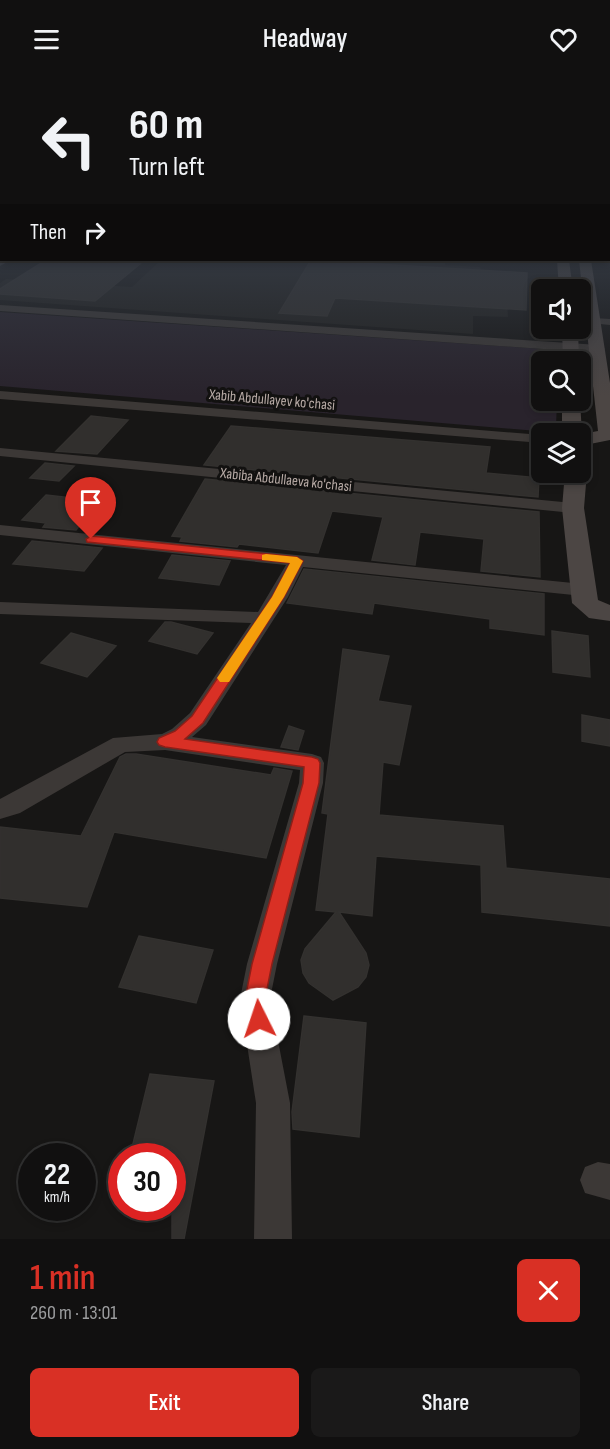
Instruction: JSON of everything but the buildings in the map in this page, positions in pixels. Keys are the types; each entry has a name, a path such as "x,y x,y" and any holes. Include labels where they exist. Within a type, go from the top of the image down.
{"street":[{"path":"591,438 608,435 598,349 602,322 597,288"},
{"path":"0,308 531,352"},
{"path":"589,351 598,349"},
{"name":"Xabib Abdullayev ko'chasi","path":"0,395 531,438"},
{"name":"Xabiba Abdullaeva ko'chasi","path":"0,452 573,508"},
{"path":"575,483 573,508 585,603 598,612 610,613"},
{"path":"0,530 583,590"},
{"path":"165,742 180,735 198,719 264,618 297,561"},
{"path":"0,608 264,618"},
{"path":"0,809 10,806 121,744 165,742 312,763 311,783 262,964 255,999 273,1103 273,1239"}],"shaded area":[{"path":"0,288 512,288 507,298 508,317 473,316 473,334 0,300"},
{"path":"0,312 543,349 547,351 531,351 531,411 557,411 556,423 531,423 531,430 0,386"}],"slow traffic":[{"path":"224,678 278,597 297,561 266,557"}],"route":[{"path":"91,539 297,561 278,597 198,719 180,735 165,742 312,763 311,783 262,964 255,999 259,1019"}]}
